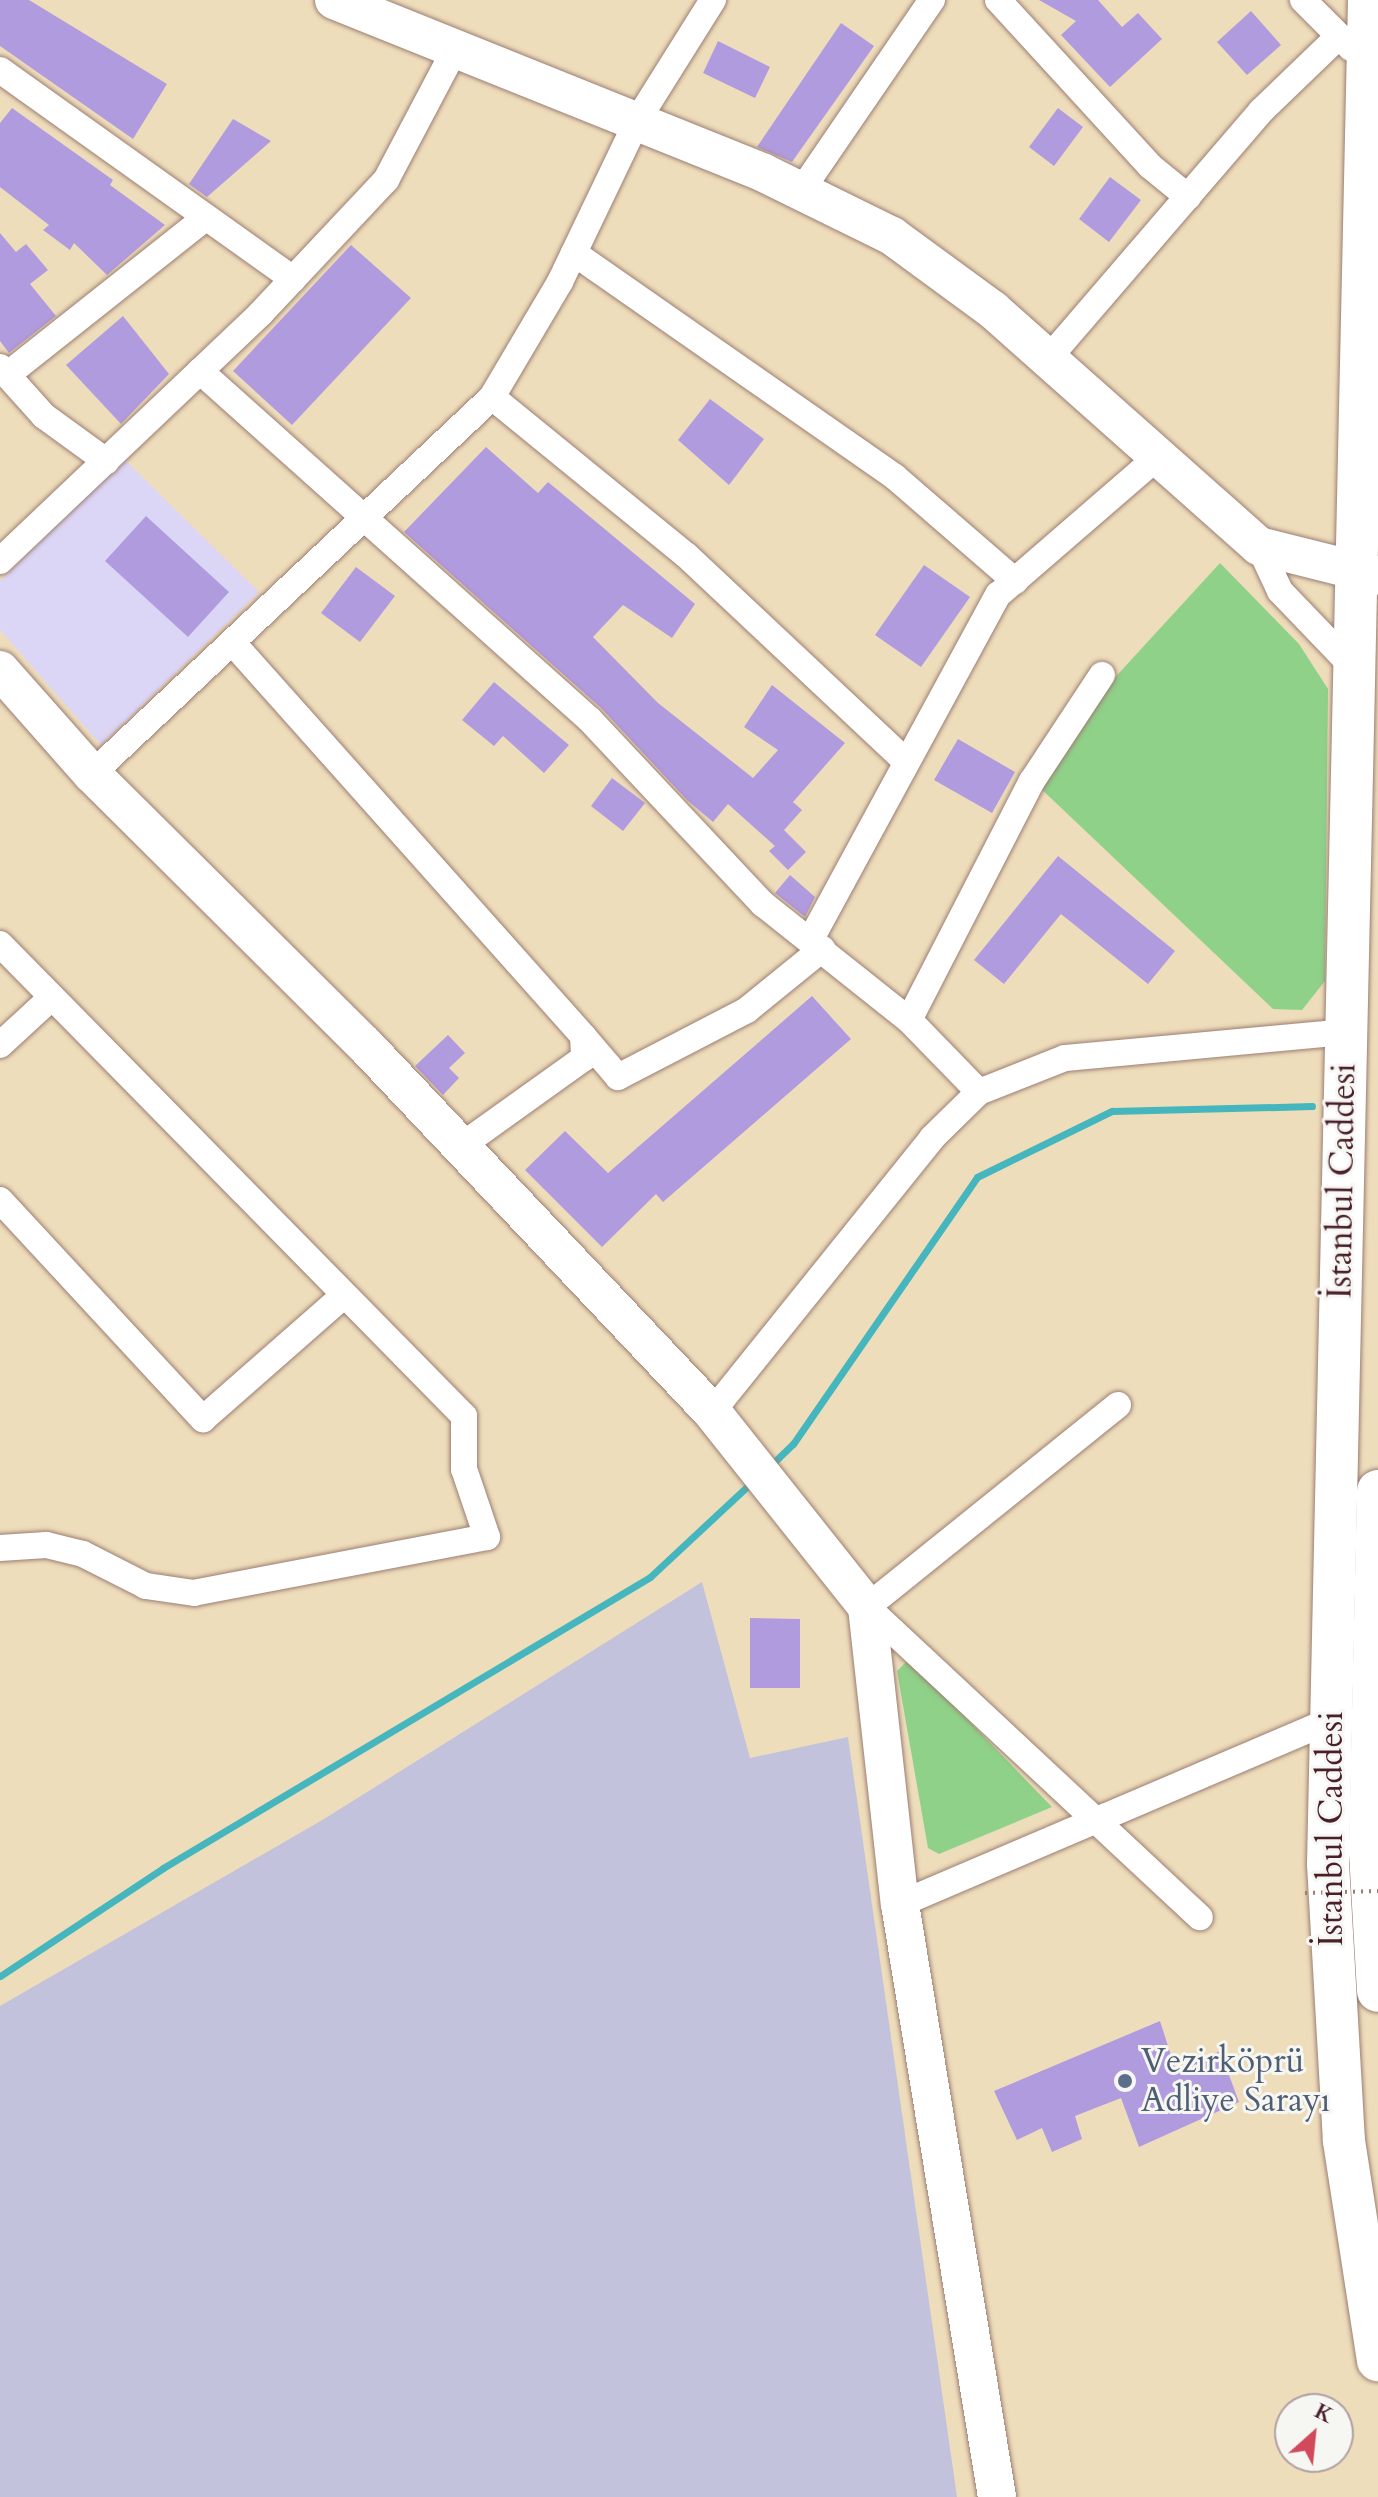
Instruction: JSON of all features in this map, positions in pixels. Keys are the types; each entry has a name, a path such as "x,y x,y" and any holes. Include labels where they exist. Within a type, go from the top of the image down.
{"main road":[{"name":"İstanbul Caddesi","path":"1369,0 1361,55 1367,575 1353,667 1328,1864 1344,2141 1378,2360"},
{"name":"İstanbul Caddesi","path":"1378,1491 1374,1817 1378,1991"}],"street":[{"path":"334,0 637,121 801,191 892,236 1047,360 1155,459 1259,546 1367,575"},
{"path":"92,774 492,397 574,253 637,121 713,0"},
{"path":"801,191 932,0"},
{"path":"998,0 1150,166 1188,197"},
{"path":"1047,360 1188,197 1361,55 1303,0"},
{"path":"0,561 200,371 293,279 386,180 456,47"},
{"path":"0,70 293,279"},
{"path":"106,461 44,416 3,371 206,217"},
{"path":"574,253 895,477 1015,581"},
{"path":"200,371 361,521 590,720 763,904 909,1020 979,1092"},
{"path":"492,397 686,555 905,761"},
{"path":"232,642 618,1077 747,1010 817,944 905,761 998,595 1155,459"},
{"path":"1259,546 1280,591 1353,667"},
{"path":"0,670 92,774 461,1146 720,1421 785,1495 867,1607 1200,1917"},
{"path":"909,1020 1032,781 1102,675"},
{"path":"0,944 51,998 172,1113 342,1297 464,1416 464,1469 487,1537 194,1593 146,1586 83,1554 46,1545 0,1548"},
{"path":"0,1045 51,998"},
{"path":"720,1421 932,1138 979,1092 1065,1058 1345,1032"},
{"path":"461,1146 584,1058 583,1036"},
{"path":"0,1200 203,1419 342,1297"},
{"path":"867,1607 1118,1405"},
{"path":"867,1607 900,1904 997,2497"},
{"path":"900,1904 1331,1720"}],"path":[{"path":"1305,1893 1378,1891"}],"shaded area":[{"path":"124,459 259,592 101,745 0,630 0,581"},
{"path":"702,1582 750,1758 848,1737 957,2497 0,2497 0,2006 324,1819"}],"green space":[{"path":"1220,563 1299,644 1328,689 1325,981 1302,1010 1273,1009 1036,784 1098,696"},
{"path":"909,1659 1052,1807 939,1854 928,1848 897,1671"}],"building":[{"path":"0,0 29,0 167,84 133,139 0,46"},
{"path":"1039,0 1098,0 1122,27 1138,13 1162,39 1110,87 1061,35 1076,21"},
{"path":"1251,11 1281,45 1247,75 1217,42"},
{"path":"841,23 874,46 792,162 757,147"},
{"path":"718,41 770,67 755,98 703,73"},
{"path":"12,108 113,180 110,185 165,225 107,275 74,243 70,250 43,230 49,225 0,187 0,123"},
{"path":"1058,108 1083,127 1054,166 1029,147"},
{"path":"233,119 271,141 207,197 189,184"},
{"path":"1110,177 1141,200 1109,242 1079,219"},
{"path":"0,233 16,252 26,244 48,270 30,284 56,316 9,353 0,341"},
{"path":"351,245 411,298 292,425 233,371"},
{"path":"123,316 169,374 121,424 66,365"},
{"path":"710,399 764,439 729,485 678,440"},
{"path":"486,447 538,493 548,482 695,604 672,638 623,605 593,637 658,703 753,778 778,750 744,727 772,685 845,743 793,802 802,810 784,830 806,852 788,870 769,851 775,846 728,804 713,822 687,800 601,708 404,532"},
{"path":"146,516 229,592 188,637 105,561"},
{"path":"924,565 970,597 921,667 875,635"},
{"path":"356,567 395,596 360,642 321,613"},
{"path":"494,682 569,745 544,773 503,736 494,746 462,720"},
{"path":"958,739 1015,772 992,813 934,780"},
{"path":"612,778 645,803 623,831 591,806"},
{"path":"1058,856 1175,951 1148,984 1061,914 1004,984 974,960"},
{"path":"790,875 815,897 805,917 775,893"},
{"path":"812,996 851,1039 663,1202 656,1194 602,1247 525,1170 565,1131 608,1173"},
{"path":"448,1035 465,1053 449,1068 459,1078 443,1095 415,1066"},
{"path":"750,1618 800,1619 800,1688 750,1688"},
{"name":"Vezirköprü Adliye Sarayı","path":"1160,2021 1176,2071 1220,2051 1239,2102 1139,2147 1121,2098 1075,2116 1082,2139 1052,2152 1042,2128 1017,2140 994,2091"}],"waterway":[{"path":"770,1466 793,1444 977,1177 1112,1111 1312,1106"},
{"path":"0,1976 163,1868 650,1577 752,1482"}],"place":[{"name":"Vezirköprü Adliye Sarayı","path":"1125,2081"}]}
